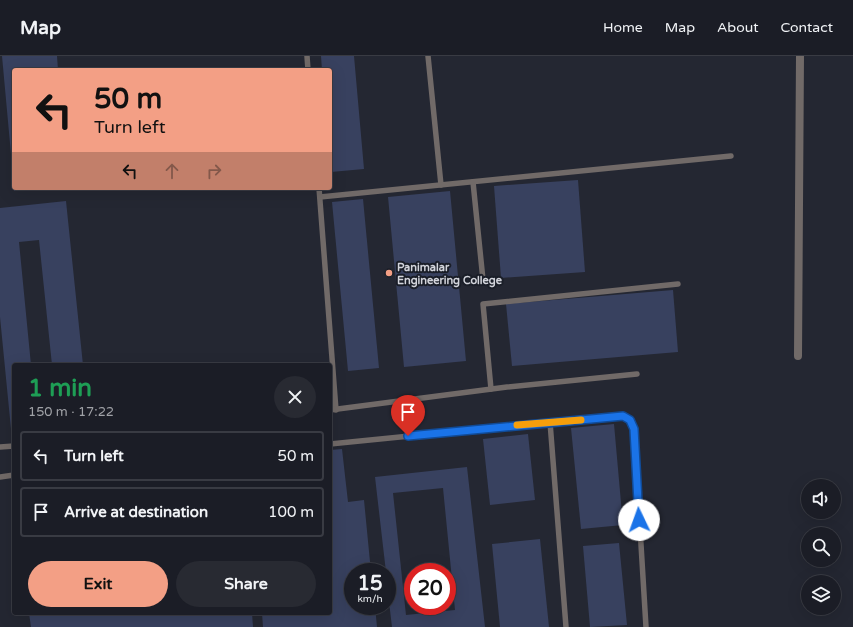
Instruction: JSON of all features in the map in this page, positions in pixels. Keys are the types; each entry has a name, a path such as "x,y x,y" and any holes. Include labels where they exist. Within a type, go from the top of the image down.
{"street":[{"path":"798,356 800,56"}],"lane":[{"path":"307,56 308,68"},
{"path":"428,56 441,185"},
{"path":"320,197 731,156"},
{"path":"473,182 483,280"},
{"path":"319,190 330,363"},
{"path":"491,389 483,304 678,284"},
{"path":"332,394 333,410 491,389 637,374"},
{"path":"332,444 623,416 630,420 634,429 646,627"},
{"path":"550,422 566,627"},
{"path":"0,447 12,446"},
{"path":"0,477 12,475"}],"building":[{"path":"2,56 57,56 58,68 12,68 12,165"},
{"path":"321,56 354,56 364,169 332,172 332,68 322,68"},
{"path":"578,180 585,272 501,278 494,186"},
{"path":"450,191 466,361 404,367 388,197"},
{"path":"363,199 379,368 348,371 332,202"},
{"path":"66,201 83,363 52,363 39,240 19,242 31,363 12,363 11,429 0,317 0,208"},
{"path":"673,290 678,352 512,366 506,304"},
{"path":"614,424 623,525 581,529 571,428"},
{"path":"528,434 535,500 490,505 483,439"},
{"path":"342,449 348,502 364,500 370,563 344,563 344,615 376,615 377,627 263,627 262,615 332,615 332,450"},
{"path":"467,467 485,627 392,627 391,615 396,615 396,563 385,563 375,477","holes":["443,488 450,563 456,563 456,615 404,615 404,596 393,493"]},
{"path":"540,539 549,627 500,627 492,544"},
{"path":"619,543 627,625 590,627 583,546"},
{"path":"29,615 252,615 253,627 31,627"}],"slow traffic":[{"path":"517,425 581,420"}],"place":[{"name":"Panimalar Engineering College","path":"389,273"}],"route":[{"path":"408,436 623,416 630,420 634,429 639,520"}]}
